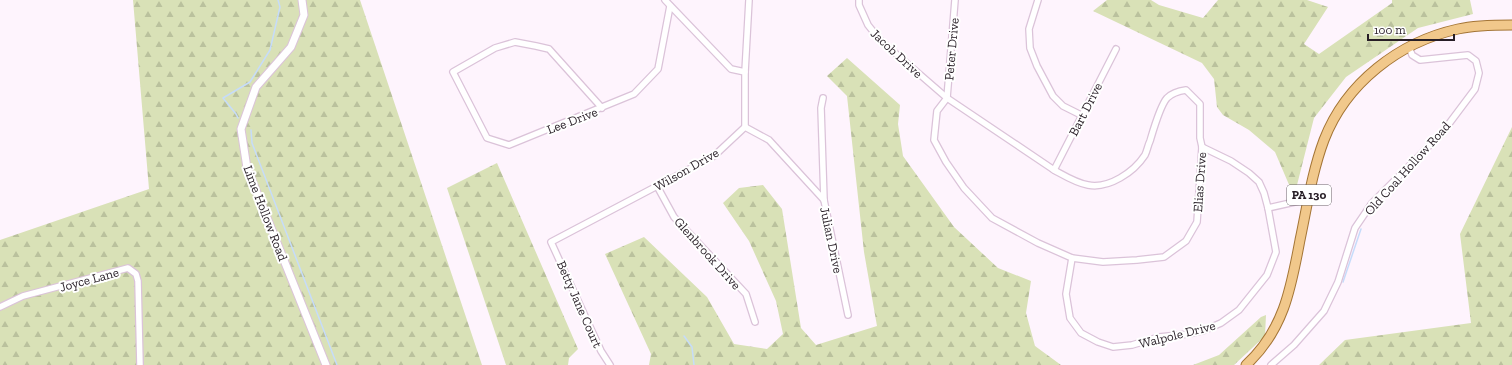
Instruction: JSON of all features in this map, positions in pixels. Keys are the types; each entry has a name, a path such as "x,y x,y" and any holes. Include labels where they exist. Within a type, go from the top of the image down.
{"main road":[{"name":"PA 130","path":"1246,365 1270,337 1284,308 1293,275 1308,199 1320,151 1338,111 1347,99 1373,72 1386,61 1409,46 1435,35 1458,29 1512,24"}],"street":[{"name":"Lime Hollow Road","path":"302,0 304,15 291,47 256,87 241,129 248,168 326,365"},
{"path":"665,0 731,69 745,72"},
{"path":"745,127 745,72 749,0"},
{"name":"Jacob Drive","path":"859,0 859,5 868,25 880,40 947,98"},
{"name":"Peter Drive","path":"947,98 955,0"},
{"path":"1038,0 1029,29 1030,48 1053,96 1064,106 1081,115"},
{"name":"Lee Drive","path":"602,108 549,49 514,42 495,48 453,72 487,138 509,145 602,108 634,94 658,69 670,6"},
{"name":"Old Coal Hollow Road","path":"1271,365 1294,345 1324,311 1338,282 1355,228 1372,204 1442,133 1474,88 1479,73 1476,61 1468,55 1420,60 1412,55 1409,46"},
{"name":"Bart Drive","path":"1054,170 1116,49"},
{"name":"Elias Drive","path":"1186,90 1200,104 1200,138 1202,147 1196,222 1186,241 1164,257 1103,262 1072,258 1038,243 992,218 964,188 946,162 934,140 937,111 947,98 1054,170 1069,179 1089,186 1105,184 1122,177 1133,168 1145,154 1166,99 1176,92 1186,90"},
{"path":"823,98 821,108 824,200"},
{"name":"Wilson Drive","path":"551,242 714,156 745,127"},
{"name":"Julian Drive","path":"745,127 769,140 824,200 848,315"},
{"name":"Walpole Drive","path":"1072,258 1066,294 1070,318 1081,333 1098,342 1113,347 1132,345 1159,337 1188,334 1199,331 1221,323 1239,310 1267,275 1276,252 1268,208 1259,182 1231,161 1202,147"},
{"name":"Glenbrook Drive","path":"657,186 674,217 746,294 755,322"},
{"path":"1268,208 1308,199"},
{"name":"Betty Jane Court","path":"551,242 601,351 610,365"},
{"name":"Joyce Lane","path":"0,307 23,296 128,268 136,274 138,281 140,365"}],"green space":[{"path":"133,0 360,0 482,365 0,365 0,240 149,189"},
{"path":"1107,0 1151,0 1159,5 1203,18 1218,0 1307,0 1328,7 1304,44 1319,54 1392,3 1392,0 1470,0 1473,14 1418,28 1346,77 1314,118 1297,185 1290,187 1275,152 1249,130 1223,115 1217,107 1214,79 1202,63 1093,11"},
{"path":"847,58 900,105 898,124 903,156 954,227 998,268 1031,281 1026,313 1035,346 1061,365 649,365 651,354 605,254 644,237 707,297 734,344 767,349 783,334 776,301 749,241 723,203 739,188 763,185 782,209 801,328 816,345 877,326 864,252 847,96 827,76"},
{"path":"1512,127 1512,365 1319,365 1345,340 1471,323 1460,234"},
{"path":"497,163 578,349 569,358 568,365 506,365 447,188"},
{"path":"1266,315 1265,336 1234,365 1193,365 1219,355 1261,317"}],"waterway":[{"path":"238,118 223,98 250,82 270,50 280,7 278,0"},
{"path":"251,130 252,143 337,365"},
{"path":"1343,282 1361,229"},
{"path":"684,336 692,347 694,365"}]}
